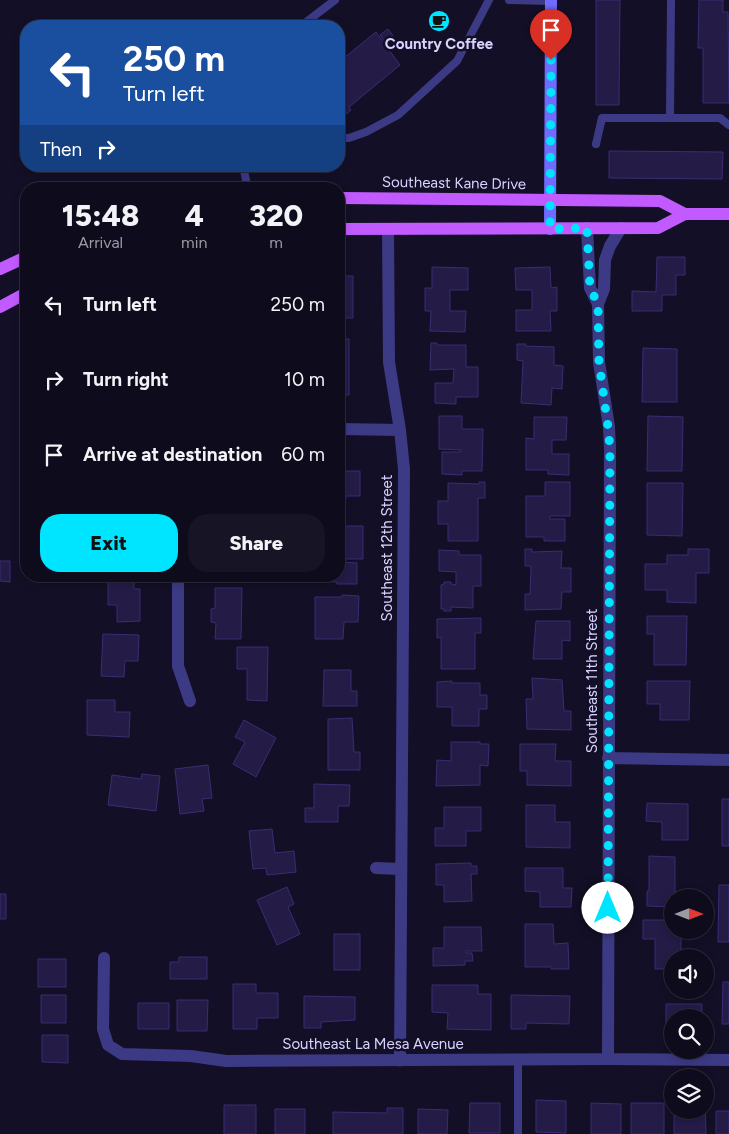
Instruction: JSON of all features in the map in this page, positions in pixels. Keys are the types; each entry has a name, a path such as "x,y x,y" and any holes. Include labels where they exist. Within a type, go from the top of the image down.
{"main road":[{"name":"Southeast Kane Drive","path":"345,198 660,201 685,214"},
{"name":"Southeast Kane Drive","path":"345,229 658,228 685,214 729,214"},
{"path":"0,269 20,260"},
{"path":"0,306 20,296"}],"street":[{"path":"550,229 551,1"},
{"name":"Southeast 11th Street","path":"587,228 590,288 598,304"},
{"name":"Southeast 11th Street","path":"608,1059 610,449 599,362 598,304 604,289 605,260 610,246 621,228"},
{"name":"Southeast 12th Street","path":"388,229 389,362 400,430 404,470 400,1060"},
{"path":"345,429 400,430"},
{"path":"178,582 178,666 190,701"},
{"path":"608,758 729,760"},
{"path":"376,868 401,869"},
{"name":"Southeast La Mesa Avenue","path":"104,958 103,1029 108,1045 122,1054 191,1056 226,1061 729,1060"}],"lane":[{"path":"310,20 335,0"},
{"path":"345,138 366,132 398,115 457,62 489,0"},
{"path":"509,0 551,1"},
{"path":"670,117 671,0"},
{"path":"596,144 602,118 720,118 729,124"},
{"path":"518,1060 518,1134"}],"building":[{"path":"596,0 620,0 619,105 596,105"},
{"path":"699,0 723,0 723,12 728,12 729,103 703,103 703,48 698,48"},
{"name":"Country Coffee","path":"434,14 448,20 444,28 431,22"},
{"path":"388,29 394,37 386,43 380,35"},
{"path":"376,32 400,65 349,107 351,110 345,115 345,57"},
{"path":"609,151 723,152 722,179 609,178"},
{"path":"657,257 685,257 685,275 676,275 676,295 662,295 662,311 632,311 632,291 656,292"},
{"path":"432,267 468,268 468,290 450,290 450,311 466,311 465,332 430,331 431,311 425,311 425,288 432,288"},
{"path":"550,267 551,288 557,287 557,311 550,311 551,331 516,331 516,310 532,310 532,290 516,290 515,268"},
{"path":"345,276 353,276 353,318 345,318"},
{"path":"345,339 349,339 349,395 345,395"},
{"path":"431,343 437,343 437,345 466,345 466,367 478,367 478,397 456,397 456,404 435,403 435,383 453,383 454,369 430,370"},
{"path":"517,344 554,347 554,365 563,366 562,389 552,388 551,405 521,403 523,361 517,360"},
{"path":"643,348 677,349 677,402 642,402"},
{"path":"439,416 462,416 462,429 483,429 482,471 462,471 462,475 442,474 442,452 461,452 461,450 439,449"},
{"path":"648,416 683,417 682,471 647,471"},
{"path":"534,417 567,417 566,440 552,440 552,454 569,454 569,475 548,474 548,470 526,470 526,438 534,439"},
{"path":"345,471 360,471 360,496 346,496 346,499"},
{"path":"479,482 485,482 485,498 478,498 478,541 448,541 448,524 438,524 438,501 448,501 448,483 479,484"},
{"path":"545,482 570,482 570,516 550,516 550,519 565,519 565,541 544,541 544,537 526,537 526,496 545,496"},
{"path":"647,483 683,483 682,536 647,535"},
{"path":"345,526 363,526 363,559 345,559"},
{"path":"525,549 532,549 532,552 562,551 561,568 571,568 571,592 562,592 561,609 525,610 525,594 530,594 531,566 525,566"},
{"path":"688,549 709,549 709,573 696,573 696,603 667,602 667,590 645,590 645,564 667,564 667,555 688,555"},
{"path":"439,550 459,551 459,555 481,555 481,586 473,586 473,608 451,607 451,611 441,609 441,585 444,582 451,582 451,584 456,585 456,572 439,571"},
{"path":"0,561 10,561 10,582 0,581"},
{"path":"345,562 357,563 357,584 337,584 337,582 345,582"},
{"path":"108,582 134,582 134,589 140,589 140,621 117,622 117,605 108,605"},
{"path":"215,588 242,588 241,639 215,639 216,623 211,622 211,609 215,608"},
{"path":"342,595 359,596 358,622 344,622 343,639 315,639 315,597 342,597"},
{"path":"647,616 687,616 686,665 654,665 654,634 647,634"},
{"path":"481,618 481,633 475,633 475,669 441,669 441,637 437,638 437,619"},
{"path":"536,621 570,621 570,641 562,640 562,659 533,659"},
{"path":"103,634 139,635 138,661 125,661 124,677 101,676"},
{"path":"237,647 268,647 267,701 247,700 247,669 237,669"},
{"path":"324,670 351,670 351,691 357,691 357,706 323,706"},
{"path":"532,678 562,680 564,711 571,711 571,730 527,729 526,699 533,699"},
{"path":"452,681 452,683 480,683 480,695 487,695 487,709 479,709 479,726 452,726 452,707 437,707 437,682"},
{"path":"647,681 690,681 689,720 660,720 660,704 647,704"},
{"path":"87,700 115,700 115,712 130,712 129,737 87,735"},
{"path":"352,718 354,752 360,752 360,770 328,770 328,719"},
{"path":"244,720 276,738 256,777 233,764 245,742 235,737"},
{"path":"451,742 480,742 480,744 489,744 488,766 480,765 480,785 436,786 437,760 451,761"},
{"path":"520,744 556,744 555,761 571,761 571,786 527,785 527,771 520,771"},
{"path":"208,765 212,798 202,799 204,811 180,814 175,769"},
{"path":"142,774 160,776 156,811 108,805 112,775 141,779"},
{"path":"314,784 350,785 349,806 338,806 338,822 305,822 305,808 314,808"},
{"path":"722,799 729,799 729,846 722,846"},
{"path":"647,803 688,804 688,840 662,840 662,822 646,821"},
{"path":"526,805 555,805 555,822 570,822 570,848 526,847"},
{"path":"444,807 481,807 481,831 466,831 466,846 435,846 435,828 444,828"},
{"path":"272,829 275,853 294,851 296,872 267,875 266,868 253,869 249,831"},
{"path":"649,856 675,857 675,889 664,889 664,907 647,906 647,891 649,891"},
{"path":"471,863 471,866 477,866 477,874 471,874 472,901 444,902 444,885 436,885 436,864"},
{"path":"525,868 563,868 563,888 572,888 571,907 540,907 540,892 525,891"},
{"path":"719,885 729,885 729,942 718,942"},
{"path":"287,887 294,904 288,907 300,934 277,945 257,900"},
{"path":"0,894 6,894 6,919 0,919"},
{"path":"643,920 664,920 664,939 681,939 681,949 664,949 664,969 655,969 655,939 643,939"},
{"path":"525,924 553,924 554,944 568,943 569,969 525,967"},
{"path":"444,927 481,927 482,951 466,951 466,953 472,953 473,961 465,961 465,965 433,966 433,948 444,948"},
{"path":"334,934 360,934 360,970 334,970"},
{"path":"179,957 207,957 207,979 170,979 170,962 179,962"},
{"path":"38,959 66,959 66,987 38,987"},
{"path":"723,982 729,982 729,1024 722,1024"},
{"path":"233,984 256,984 256,993 278,993 278,1018 257,1018 257,1029 233,1029"},
{"path":"432,985 478,985 478,994 491,994 491,1030 447,1029 448,1013 432,1012"},
{"path":"41,995 66,995 66,1023 41,1023"},
{"path":"511,995 570,996 569,1024 526,1023 526,1029 511,1029"},
{"path":"304,996 355,997 355,1020 321,1022 321,1028 304,1028"},
{"path":"177,1000 208,1000 207,1031 177,1031"},
{"path":"138,1003 169,1003 169,1029 138,1029"},
{"path":"666,1004 702,1004 702,1009 666,1009"},
{"path":"42,1035 68,1035 68,1063 42,1062"},
{"path":"536,1100 566,1101 566,1133 536,1132"},
{"path":"470,1103 500,1103 500,1133 469,1133"},
{"path":"591,1103 621,1104 621,1134 591,1134"},
{"path":"631,1103 664,1103 664,1134 631,1134"},
{"path":"224,1105 256,1105 256,1134 224,1134"},
{"path":"387,1108 403,1108 403,1134 333,1134 333,1112 387,1113"},
{"path":"275,1109 305,1109 305,1134 275,1134"},
{"path":"418,1109 448,1110 447,1134 418,1134"},
{"path":"716,1111 729,1111 729,1134 716,1134"},
{"path":"674,1119 706,1119 706,1134 674,1134"}],"place":[{"name":"Country Coffee","path":"439,21"}],"route":[{"path":"551,60 550,229 587,228 590,288 598,304 599,362 610,449 608,908"}]}
